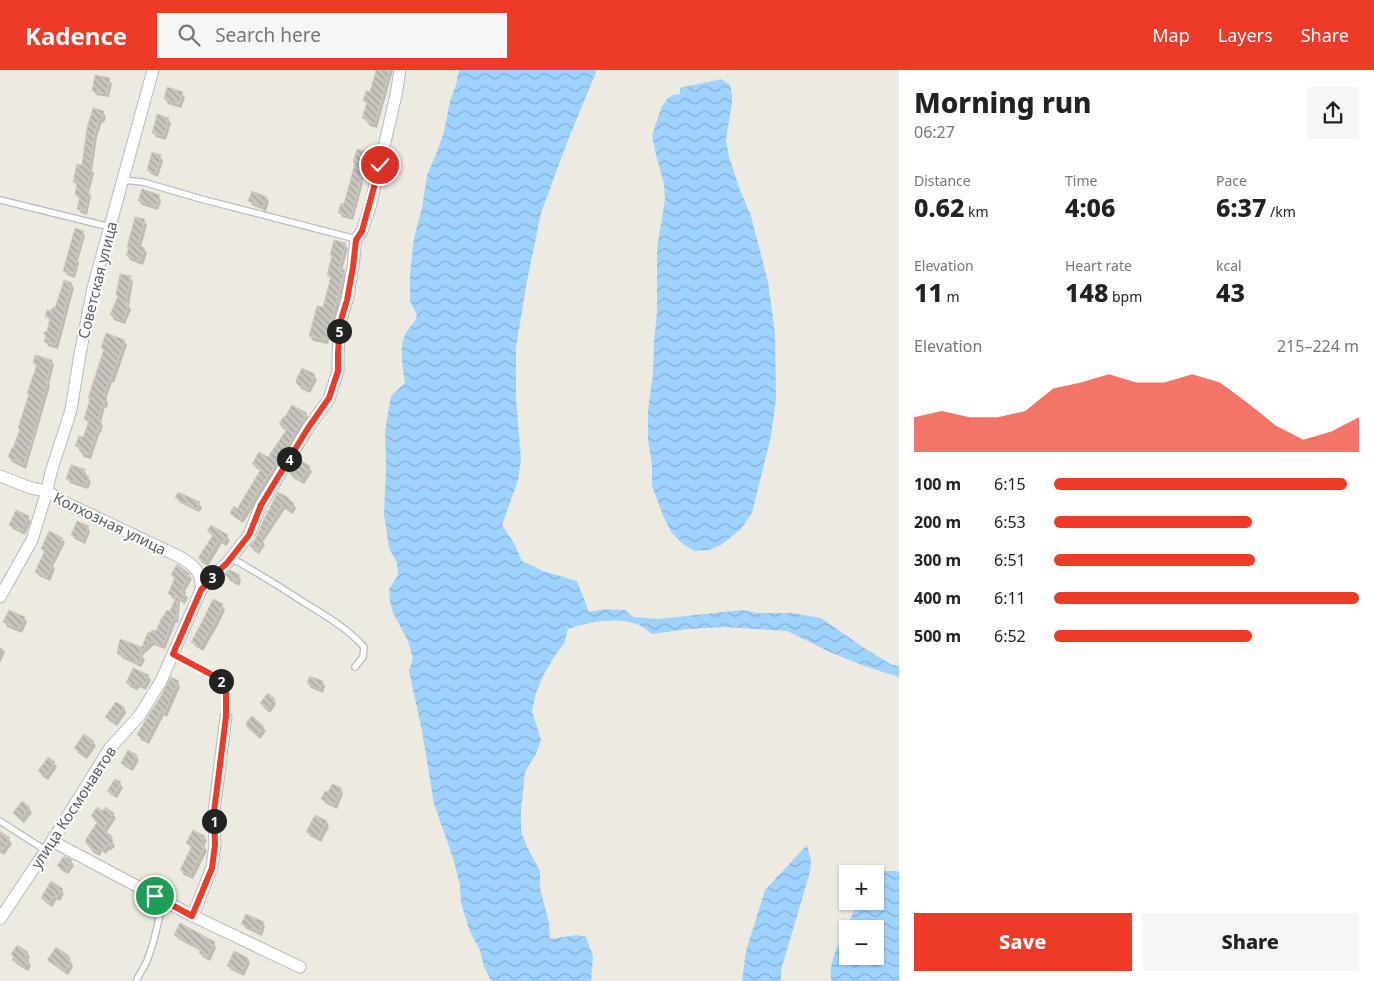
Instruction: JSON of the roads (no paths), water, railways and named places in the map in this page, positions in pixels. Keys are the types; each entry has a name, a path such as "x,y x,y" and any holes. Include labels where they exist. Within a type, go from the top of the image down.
{"street":[{"name":"Советская улица","path":"0,597 32,540 47,491 50,472 71,410 93,288 153,70"},
{"name":"улица Космонавтов","path":"0,919 110,748 140,716 161,681 201,590 231,558 249,535 261,505 308,428 329,398 338,371 340,323 347,300 356,240 362,231 370,207 400,70"},
{"name":"Колхозная улица","path":"0,476 31,488 47,491 64,502 180,557 197,570 201,581 201,590"},
{"path":"192,916 212,868 215,845 214,812 226,717"},
{"path":"48,846 300,967"}],"lane":[{"path":"123,180 143,182 356,240"},
{"path":"0,200 110,227"},
{"path":"231,558 255,571 340,626 355,638 364,647 363,656 355,666"},
{"path":"173,654 218,678 226,688 226,717"},
{"path":"0,821 48,846"},
{"path":"136,981 154,940 160,914 155,896"}],"water":[{"path":"459,70 597,70 541,213 516,347 516,399 521,459 518,480 502,525 515,545 522,561 543,571 577,581 589,612 606,609 625,610 633,617 659,619 742,610 759,613 792,613 821,618 864,648 892,665 899,666 899,677 864,666 787,631 724,627 652,634 631,622 613,620 584,624 568,629 564,644 544,674 536,693 532,711 541,740 536,754 525,772 521,831 540,871 540,888 549,923 550,939 577,935 586,937 593,956 591,981 491,981 484,967 480,950 470,932 461,903 460,885 453,858 434,804 422,731 409,671 413,658 408,641 393,613 390,601 389,589 398,575 397,563 389,548 384,514 385,431 391,396 405,383 402,358 403,340 417,315 410,301 410,274 414,238 422,208 427,175 444,132"},
{"path":"721,79 730,85 732,95 726,140 729,157 751,216 768,282 775,333 776,399 771,436 752,513 741,529 721,545 709,550 694,551 683,544 672,533 652,486 652,464 648,440 648,410 653,374 657,312 657,248 665,200 664,184 652,136 661,108 667,99 673,95 680,94 680,88"},
{"path":"807,845 811,861 810,872 781,970 781,981 742,981 746,951 765,890"},
{"path":"884,871 899,872 899,981 832,981 832,964 839,943 839,965 884,965 884,920 849,920 854,910 884,910"}]}
